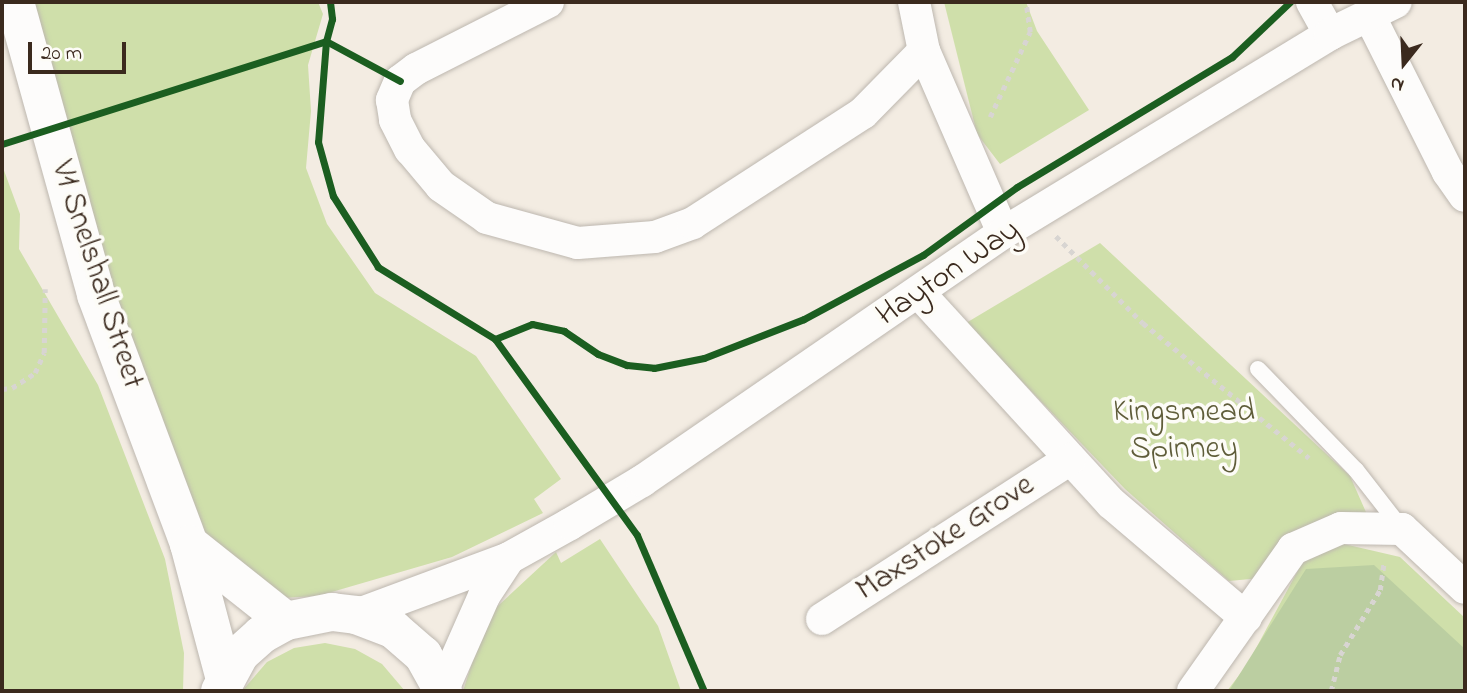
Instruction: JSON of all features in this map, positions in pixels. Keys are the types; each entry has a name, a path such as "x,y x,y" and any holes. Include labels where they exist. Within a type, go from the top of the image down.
{"street":[{"name":"V1 Snelshall Street","path":"15,2 96,295 189,544 223,685"},
{"path":"548,2 416,69 400,81 391,100 395,120 410,149 441,186 487,218 578,243 655,237 693,223 863,113 924,51"},
{"path":"914,2 924,51 1003,233"},
{"path":"1312,2 1330,34"},
{"path":"1382,8 1448,172 1465,196"},
{"name":"Hayton Way","path":"356,615 509,558 570,524 642,481 920,294 1003,233 1039,215 1330,34 1382,8"},
{"name":"Maxstoke Grove","path":"920,294 1111,503 1246,618"},
{"name":"Maxstoke Grove","path":"822,619 1070,458"},
{"path":"1193,691 1293,549 1341,528 1388,529 1465,588"},
{"path":"189,544 286,621"},
{"name":"Hayton Way","path":"443,690 484,596 509,558"},
{"path":"223,685 261,635 286,621 332,612 356,615 393,629 423,655 443,690"}],"lane":[{"path":"1258,369 1356,470 1388,529"}],"path":[{"path":"994,126 989,114 1013,74 1030,32 1026,2"},
{"path":"1039,215 1069,253 1143,323 1257,420 1312,460"},
{"path":"2,388 12,388 35,373 44,353 45,289"},
{"path":"1331,691 1340,654 1380,590 1386,568 1388,529"}],"green space":[{"path":"33,2 318,2 323,14 308,65 311,111 306,168 327,224 375,293 476,356 561,479 534,499 543,513 452,557 318,596 281,598 205,534 98,270"},
{"path":"944,2 1026,2 1037,31 1089,110 1000,164 977,134"},
{"path":"2,165 20,214 19,249 98,385 165,559 184,653 183,691 2,691"},
{"name":"Kingsmead Spinney","path":"1100,243 1350,476 1373,528 1341,528 1273,577 1229,581 1125,489 966,323"},
{"path":"600,539 658,626 681,691 463,691 487,616 556,552 561,563"},
{"path":"1344,544 1400,557 1465,618 1465,691 1227,691 1247,665 1303,561"},
{"path":"1374,565 1465,649 1465,691 1229,691 1306,569"},
{"path":"325,643 355,649 382,664 405,691 242,691 267,662 294,648"}],"cycle path":[{"path":"330,2 332,19 326,41 400,81"},
{"path":"495,339 532,324 564,331 598,354 627,365 654,368 704,358 804,319 923,255 1017,187 1232,57 1290,2"},
{"path":"2,144 326,41 318,142 333,196 378,267 495,339 637,535 704,691"}]}
